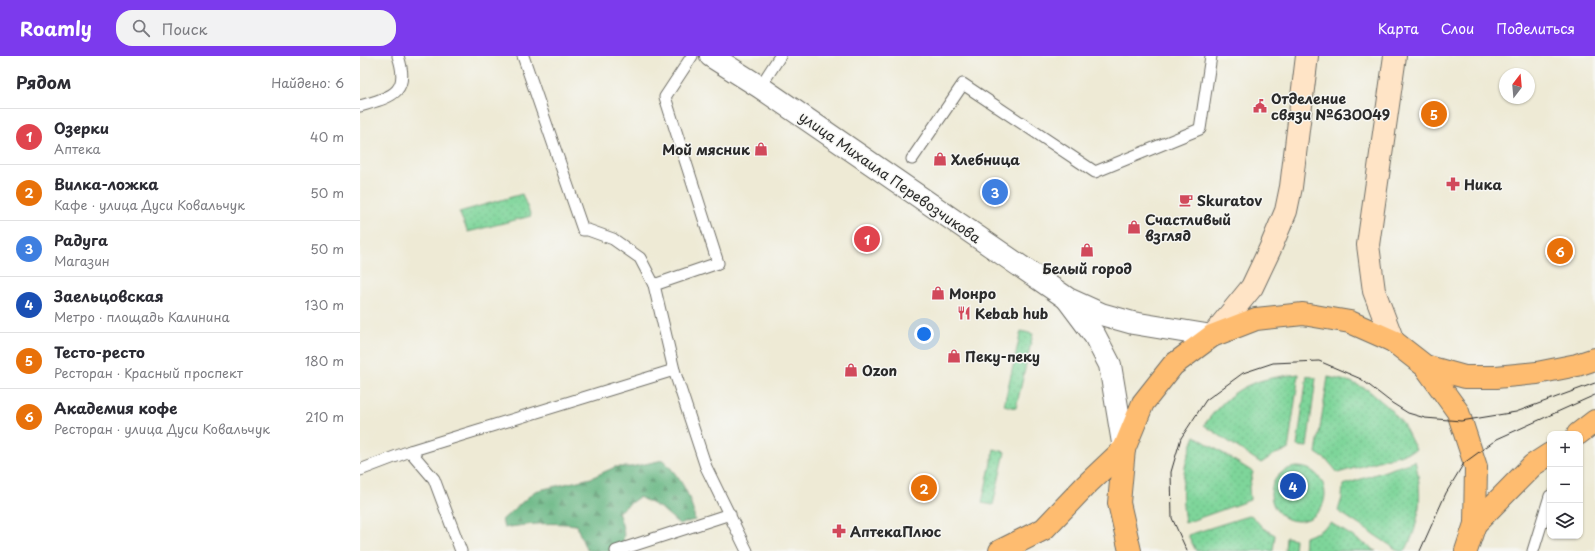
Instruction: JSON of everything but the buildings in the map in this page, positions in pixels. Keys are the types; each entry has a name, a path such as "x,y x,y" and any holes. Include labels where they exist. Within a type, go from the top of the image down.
{"main road":[{"path":"1130,551 1119,503 1124,449 1143,403 1173,365 1212,336 1252,287 1270,249 1286,211 1291,187 1306,56"},
{"path":"1393,341 1374,291 1368,245 1395,56"},
{"path":"1212,336 1256,319 1304,314 1350,322 1393,341 1425,366 1458,412 1476,467 1475,524 1466,551"},
{"path":"1425,366 1465,377 1496,377 1537,373 1586,362"},
{"path":"1582,431 1595,421"},
{"path":"1000,551 1044,529 1085,486 1124,449"},
{"path":"1475,524 1533,465 1547,456"}],"street":[{"name":"улица Михаила Перевозчикова","path":"711,56 760,87 1068,299"},
{"path":"1068,299 1101,314 1133,323 1212,336"},
{"path":"1068,299 1096,336 1110,365 1124,449"}],"lane":[{"path":"360,106 390,97 399,88 402,79 402,68 398,56"},
{"path":"523,56 583,230 588,230 613,239 640,258 654,285 674,370 706,467 747,551"},
{"path":"654,285 718,263 665,97 692,56"},
{"path":"760,87 780,56"},
{"path":"912,159 963,84 1095,172 1200,128 1211,56"},
{"path":"360,470 410,451 674,370"},
{"path":"410,451 434,479 462,551"},
{"path":"1533,551 1548,503"},
{"path":"616,551 730,514"}],"green space":[{"path":"522,194 531,216 468,232 459,212"},
{"path":"1021,331 1033,334 1016,408 1004,405"},
{"path":"1299,374 1288,450 1275,454 1261,463 1204,425 1224,402 1244,387 1268,379"},
{"path":"1307,376 1316,378 1307,447 1297,446"},
{"path":"1328,377 1351,382 1368,390 1388,407 1403,424 1416,450 1338,473 1328,461 1316,453"},
{"path":"1195,436 1253,472 1249,487 1250,500 1185,523 1183,478 1187,458"},
{"path":"994,449 1005,452 993,505 982,503"},
{"path":"663,460 675,473 684,487 691,503 695,520 679,524 662,509 639,497 618,512 624,537 618,551 589,551 586,549 576,525 540,524 504,528 502,520 535,491 591,478 615,467 631,467"},
{"path":"1415,461 1418,472 1420,496 1419,507 1414,530 1405,551 1399,551 1338,511 1342,498 1343,485"},
{"path":"1298,467 1308,469 1317,475 1323,484 1325,494 1323,504 1317,513 1308,519 1298,521 1288,519 1279,513 1273,504 1271,494 1273,484 1279,475 1288,469"},
{"path":"1251,515 1263,528 1275,535 1273,551 1196,551 1188,535"},
{"path":"1331,523 1376,551 1304,551 1305,537 1318,532"},
{"path":"1286,537 1295,539 1294,551 1285,551"}],"tram line":[{"path":"1187,551 1172,518 1171,472 1181,438 1206,400 1243,373 1273,363 1319,361 1361,379 1392,403 1408,413 1425,418 1461,421 1516,412 1595,383"},
{"path":"1420,551 1446,493 1464,463 1497,439 1595,395"}],"place":[{"name":"Отделение связи №630049","path":"1260,106"},
{"name":"Тесто-ресто","path":"1434,114"},
{"name":"Мой мясник","path":"761,149"},
{"name":"Хлебница","path":"940,159"},
{"name":"Ника","path":"1453,184"},
{"name":"Радуга","path":"995,192"},
{"name":"Skuratov","path":"1186,200"},
{"name":"Счастливый взгляд","path":"1134,227"},
{"name":"Озерки","path":"867,239"},
{"name":"Белый город","path":"1087,250"},
{"name":"Академия кофе","path":"1560,251"},
{"name":"Монро","path":"938,293"},
{"name":"Kebab hub","path":"964,313"},
{"name":"Пеку-пеку","path":"954,356"},
{"name":"Ozon","path":"851,370"},
{"name":"Заельцовская","path":"1293,486"},
{"name":"Вилка-ложка","path":"924,488"},
{"name":"АптекаПлюс","path":"839,531"}]}
